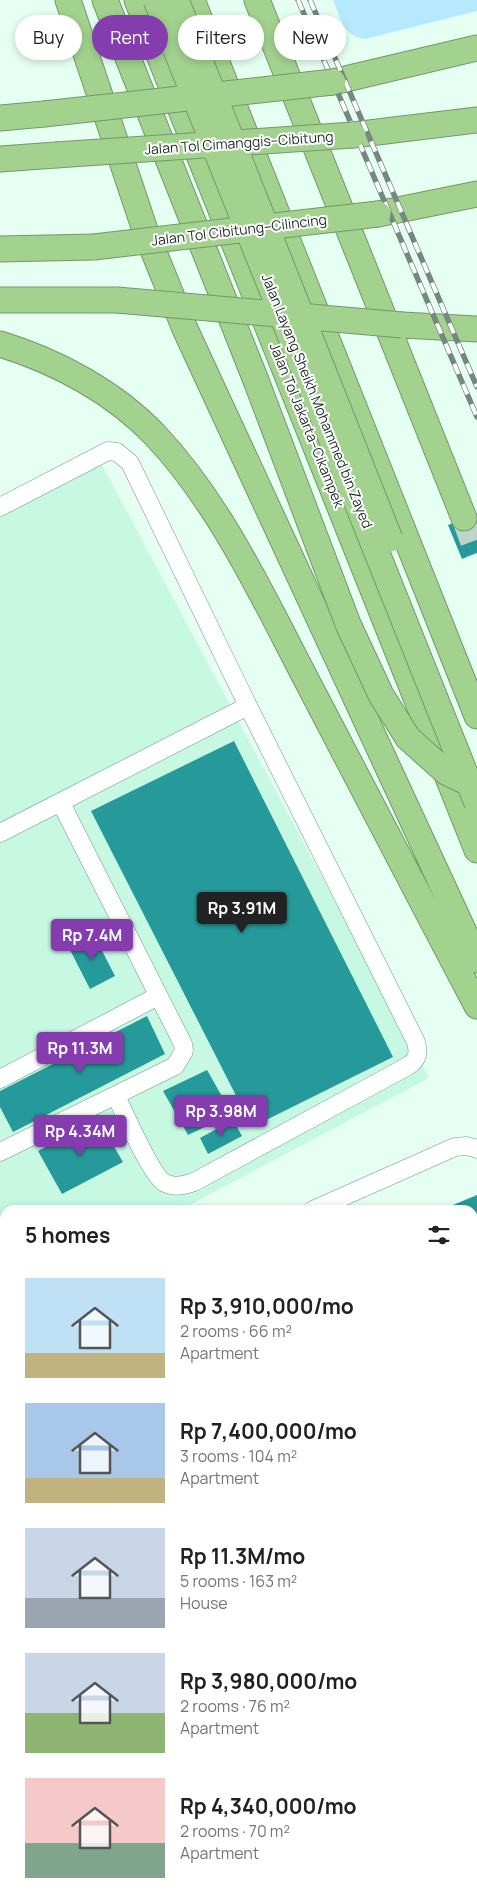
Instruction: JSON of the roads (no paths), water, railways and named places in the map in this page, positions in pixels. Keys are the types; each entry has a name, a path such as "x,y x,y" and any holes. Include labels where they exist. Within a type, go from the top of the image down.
{"highway":[{"path":"68,0 145,230 185,329 477,960"},
{"path":"104,0 255,378 348,624 382,695 408,738 446,772 477,787"},
{"name":"Jalan Tol Jakarta–Cikampek","path":"137,0 477,850"},
{"name":"Jalan Layang Sheikh Mohammed bin Zayed","path":"156,0 477,803"},
{"name":"Jalan Layang Sheikh Mohammed bin Zayed","path":"176,0 477,756"},
{"path":"192,0 477,716"},
{"path":"257,0 464,518"},
{"path":"333,82 477,48"},
{"path":"0,118 333,82 477,61"},
{"name":"Jalan Tol Cimanggis–Cibitung","path":"0,159 353,135 477,120"},
{"name":"Jalan Tol Cibitung–Cilincing","path":"0,249 94,247 378,214 477,194"},
{"path":"0,300 117,300 402,325 477,329"},
{"path":"0,344 45,361 80,378 119,403 154,435 187,474 217,516 259,590 477,1006"}],"lane":[{"path":"0,507 108,451 117,452 130,463 248,706 416,1042 419,1052 416,1060 194,1182 174,1187 162,1182 152,1170 116,1096"},
{"path":"0,834 248,706"},
{"path":"0,1152 175,1066 184,1051 184,1044 61,803"},
{"path":"0,1080 158,996"},
{"path":"325,1205 455,1147 467,1146 477,1149"}],"water":[{"path":"333,0 477,0 477,11 365,39 347,30 346,15 339,15"}],"tunnel":[{"path":"464,518 477,553"}],"railway":[{"path":"298,0 477,417"},
{"path":"310,0 477,387"}]}
